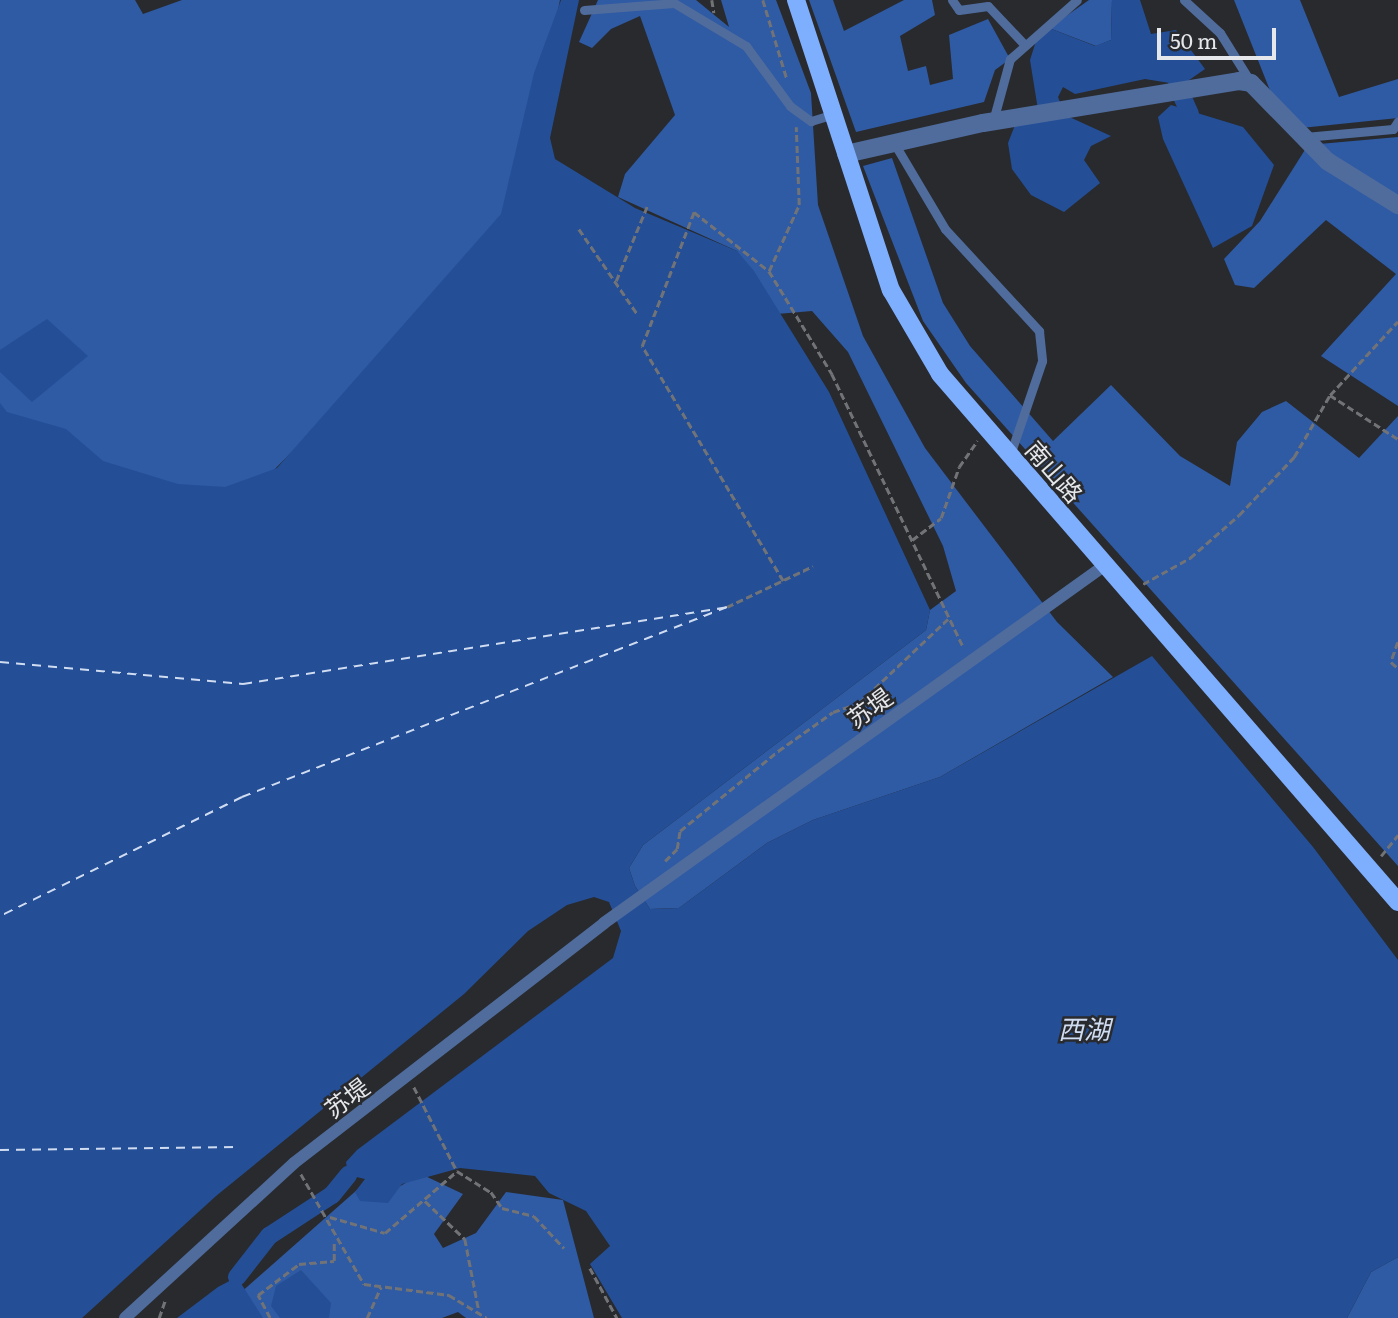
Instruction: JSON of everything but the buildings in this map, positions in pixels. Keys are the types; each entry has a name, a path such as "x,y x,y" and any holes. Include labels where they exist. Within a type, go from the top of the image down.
{"main road":[{"name":"南山路","path":"796,0 836,114 846,154 891,290 940,374 1398,902"}],"street":[{"path":"846,154 993,121 1251,83 1303,137 1354,182 1398,205"},
{"name":"苏堤","path":"125,1318 294,1163 604,923 662,886 969,659 1104,566"}],"lane":[{"path":"952,0 959,10 988,6 1022,42"},
{"path":"993,121 1010,59 1022,42 1077,0"},
{"path":"1184,0 1220,33 1251,83"},
{"path":"584,10 674,3 746,46 790,106 811,121 836,114"},
{"path":"1303,137 1393,129 1398,121"},
{"path":"894,143 945,229 1039,331 1042,361 1009,456"}],"path":[{"path":"762,0 786,68 790,106 800,140 799,205 769,271"},
{"path":"615,282 648,204"},
{"path":"783,581 642,346 694,212 769,271 832,374 969,659"},
{"path":"579,229 638,315"},
{"path":"1129,591 1191,558 1240,515 1294,457 1330,395 1398,321"},
{"path":"1330,395 1398,439"},
{"path":"912,540 941,518 959,467 986,428"},
{"path":"727,607 813,566"},
{"path":"662,886 665,859 677,849 680,831 778,751 833,712 859,703 950,618"},
{"path":"1398,642 1391,662 1398,668"},
{"path":"1373,873 1398,835"},
{"path":"420,1095 457,1171 491,1192 502,1208 534,1216 564,1248"},
{"path":"330,1217 385,1233 457,1171"},
{"path":"270,1318 258,1295 299,1264 334,1261 330,1217 307,1184"},
{"path":"425,1201 465,1239 479,1311"},
{"path":"334,1241 364,1284 449,1295 487,1318"},
{"path":"590,1268 617,1318"},
{"path":"367,1318 381,1287"}],"shaded area":[{"path":"0,0 135,0 143,14 182,0 560,0 513,229 256,488 174,500 0,414"},
{"path":"598,0 696,0 729,27 721,0 776,0 811,93 818,205 863,336 925,448 1057,622 1113,677 940,777 813,820 767,843 679,908 650,909 635,886 629,868 643,845 926,630 930,610 956,591 943,546 848,352 812,311 777,314 737,251 618,197 625,174 675,115 640,16 611,29 592,48 579,42"},
{"path":"809,0 833,0 844,31 904,0 932,0 935,15 900,36 908,71 926,66 930,85 953,79 949,35 988,19 1010,59 995,70 984,102 856,132"},
{"path":"1089,0 1112,0 1111,40 1096,46 1049,28"},
{"path":"1234,0 1300,0 1339,97 1398,79 1398,118 1301,128 1277,108"},
{"path":"1398,137 1398,406 1321,356 1396,274 1326,220 1254,288 1235,285 1224,259 1260,221 1308,145"},
{"path":"892,158 943,303 970,346 1053,441 1111,385 1180,456 1230,486 1237,442 1262,412 1286,401 1359,458 1398,416 1398,866 966,383 923,321 863,166"},
{"path":"421,1174 463,1194 434,1234 443,1248 476,1233 506,1192 563,1200 594,1318 466,1318 458,1312 442,1318 240,1318 230,1302 366,1182 385,1195"},
{"path":"1398,1257 1398,1318 1347,1318 1371,1272"}],"water":[{"name":"西湖","path":"561,0 579,0 550,138 555,159 635,208 737,251 754,271 829,392 930,610 926,630 643,845 629,868 635,886 650,909 679,908 767,843 813,820 940,777 1152,656 1313,847 1398,960 1398,1257 1371,1272 1347,1318 622,1318 590,1264 610,1246 586,1211 549,1193 535,1176 460,1168 402,1184 388,1203 360,1201 355,1192 365,1179 348,1175 346,1162 357,1150 613,958 621,931 609,902 594,897 567,905 528,931 464,994 216,1196 82,1318 0,1318 0,403 7,412 66,429 103,461 178,484 225,487 277,468 501,214 534,73"},
{"path":"1112,0 1140,0 1151,34 1176,30 1205,69 1182,85 1145,79 1075,94 1063,87 1058,97 1065,115 1111,136 1091,146 1084,160 1100,183 1064,212 1031,195 1012,169 1008,143 1017,120 1039,116 1030,60 1037,38 1049,28 1095,46 1111,40"},
{"path":"1171,105 1243,127 1274,165 1252,226 1213,248 1163,139 1158,117"},
{"path":"47,319 88,356 32,402 0,372 0,350"},
{"path":"301,1270 331,1303 329,1318 280,1318 271,1306 276,1286"},
{"path":"237,1277 263,1318 177,1318 218,1287"}],"waterway":[{"path":"1177,85 1190,114"},
{"path":"237,1277 269,1236 332,1195 348,1175"}],"ferry route":[{"path":"0,662 243,684 727,607 242,797 0,916"},
{"path":"0,1150 238,1147"}]}
